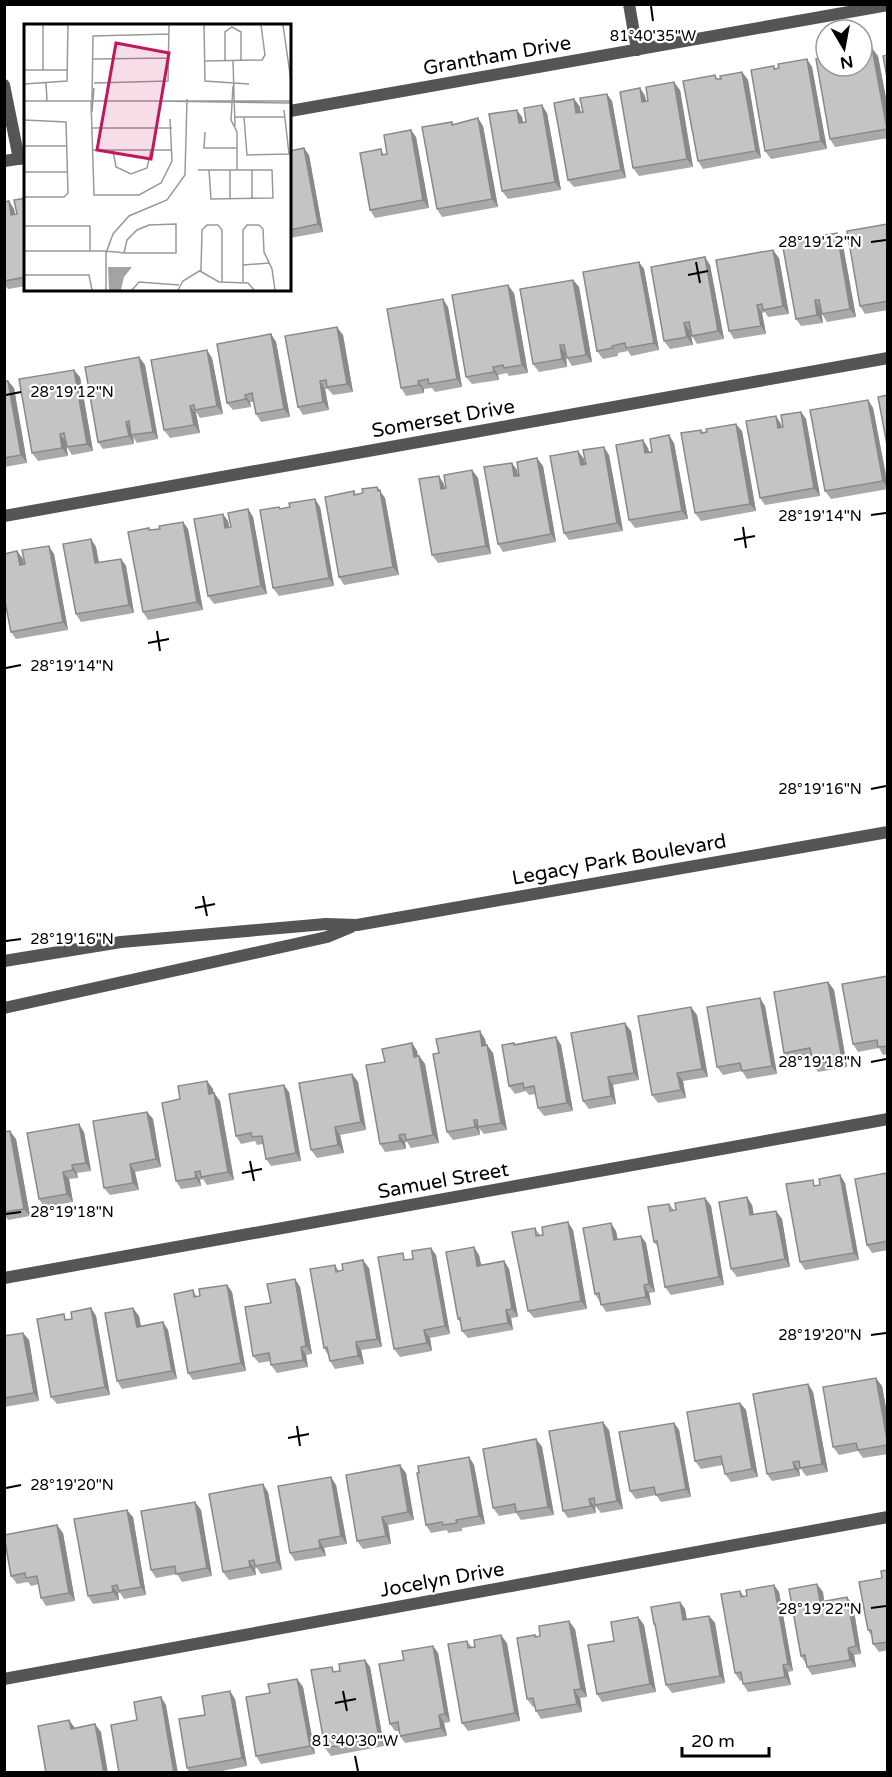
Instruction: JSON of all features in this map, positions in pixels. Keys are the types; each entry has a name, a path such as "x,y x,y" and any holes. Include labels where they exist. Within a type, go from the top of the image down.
{"street":[{"path":"629,4 637,50"},
{"name":"Grantham Drive","path":"291,111 888,5"},
{"path":"4,85 22,158 4,161"},
{"name":"Somerset Drive","path":"4,516 888,358"},
{"name":"Legacy Park Boulevard","path":"4,961 121,942 326,924 357,925 888,832"},
{"name":"Legacy Park Boulevard","path":"4,1008 327,937 357,925"},
{"name":"Samuel Street","path":"4,1278 888,1119"},
{"name":"Jocelyn Drive","path":"4,1679 888,1517"}],"building":[{"path":"888,55 888,83 883,56"},
{"path":"807,59 821,141 765,151 751,70 774,66 774,69 779,68 778,64"},
{"path":"874,59 887,129 830,139 819,78 874,78"},
{"path":"742,72 756,151 698,161 683,81 715,75 716,79 721,79 720,76"},
{"path":"674,82 687,159 633,168 620,92 640,88 642,102 648,101 646,87"},
{"path":"607,94 621,170 568,180 554,103 574,99 576,113 583,112 580,98"},
{"path":"542,105 555,182 502,191 489,114 517,110 519,123 526,122 524,108"},
{"path":"478,118 492,199 437,209 422,127 452,122 452,125"},
{"path":"411,130 423,200 370,210 360,153 381,149 382,155 387,154 384,135"},
{"path":"304,148 318,224 291,230 291,151"},
{"path":"24,198 24,277 4,281 4,202 9,201 11,215 17,214 14,200"},
{"path":"888,224 888,301 860,306 847,231"},
{"path":"837,233 850,309 822,314 819,300 815,300 817,315 796,319 782,242"},
{"path":"773,250 783,306 763,310 762,304 757,305 761,326 729,331 716,260"},
{"path":"705,257 718,331 692,336 689,322 684,323 687,337 664,341 651,267"},
{"path":"639,262 654,343 626,348 625,343 597,351 583,272"},
{"path":"573,280 586,355 567,358 564,345 560,345 562,359 533,364 520,289"},
{"path":"508,285 522,365 493,367 494,372 466,377 452,295"},
{"path":"443,299 457,379 429,384 428,379 418,381 419,385 401,388 387,309"},
{"path":"337,327 347,384 327,387 326,380 320,381 323,402 298,407 285,336"},
{"path":"271,334 284,409 256,414 252,393 245,395 246,399 227,403 217,344"},
{"path":"207,350 217,406 195,410 194,405 190,406 194,425 164,430 151,360"},
{"path":"139,357 153,432 131,435 129,421 126,422 129,436 98,442 85,367"},
{"path":"74,370 87,444 67,447 64,433 60,434 62,448 32,453 19,379"},
{"path":"4,381 8,381 21,455 4,458"},
{"path":"888,395 888,450 878,397"},
{"path":"868,400 883,481 825,491 810,410"},
{"path":"801,412 814,488 760,498 746,421 776,416 778,428 783,427 781,415"},
{"path":"736,424 750,504 695,513 681,433 701,430 701,433 707,432 706,429"},
{"path":"669,435 682,511 629,520 616,445 643,440 645,453 652,452 650,439"},
{"path":"604,447 617,523 564,533 550,456 578,451 581,465 586,464 583,450"},
{"path":"537,458 551,534 498,544 484,467 512,463 514,476 519,476 517,462"},
{"path":"472,470 486,546 432,555 419,479 439,476 441,489 446,488 444,475"},
{"path":"377,487 378,491 380,490 393,567 339,577 325,497 354,491 354,495 363,493 362,489"},
{"path":"315,499 329,578 273,588 260,510 290,507 289,503"},
{"path":"248,509 261,586 208,596 194,519 223,514 225,528 231,527 228,513"},
{"path":"183,522 197,602 143,612 128,532 149,528 149,530 160,529 159,526"},
{"path":"91,539 95,563 121,559 129,605 76,614 63,544"},
{"path":"49,546 63,622 11,632 4,597 4,554 17,551 20,565 25,564 22,550"},
{"path":"888,976 888,1046 878,1047 877,1040 853,1044 842,984"},
{"path":"828,982 842,1059 813,1064 810,1048 784,1053 774,992"},
{"path":"760,998 772,1066 742,1071 740,1063 717,1067 707,1007"},
{"path":"691,1007 702,1069 677,1073 681,1090 652,1095 638,1016"},
{"path":"625,1023 634,1073 608,1077 611,1096 583,1101 571,1033"},
{"path":"480,1031 482,1046 487,1045 501,1123 478,1127 477,1120 474,1120 475,1127 447,1132 433,1054 439,1053 436,1039"},
{"path":"556,1037 567,1103 538,1108 534,1086 524,1088 523,1083 509,1086 502,1045"},
{"path":"412,1043 414,1057 419,1056 433,1135 406,1140 405,1134 399,1135 400,1141 380,1144 366,1065 385,1062 382,1049"},
{"path":"352,1074 361,1122 335,1127 338,1145 311,1150 299,1083"},
{"path":"207,1081 209,1094 214,1093 228,1172 201,1177 200,1171 195,1172 196,1178 176,1181 162,1103 180,1099 178,1086"},
{"path":"284,1085 296,1153 266,1159 262,1136 252,1137 251,1133 236,1136 229,1094"},
{"path":"147,1112 156,1159 130,1164 133,1183 104,1188 93,1121"},
{"path":"79,1124 86,1163 72,1165 73,1170 63,1172 67,1194 39,1199 27,1133"},
{"path":"10,1131 24,1209 4,1212 4,1132"},
{"path":"886,1173 888,1241 867,1245 855,1179"},
{"path":"840,1175 854,1253 800,1262 786,1184 813,1180 814,1186 820,1185 819,1179"},
{"path":"747,1197 750,1215 776,1211 785,1259 731,1269 719,1202"},
{"path":"705,1198 719,1277 665,1287 648,1207 669,1204 670,1211 676,1210 675,1203"},
{"path":"568,1222 581,1301 528,1311 512,1232 535,1228 536,1236 543,1235 542,1227"},
{"path":"611,1223 614,1240 641,1236 649,1284 644,1285 646,1297 601,1305 599,1293 595,1294 583,1228"},
{"path":"474,1247 477,1266 504,1261 512,1309 506,1310 508,1323 462,1331 446,1252"},
{"path":"431,1248 445,1326 424,1330 427,1343 394,1349 378,1257 403,1253 404,1260 413,1259 412,1251"},
{"path":"363,1260 377,1339 356,1342 358,1356 330,1361 327,1347 324,1348 310,1269 335,1265 336,1272 343,1270 342,1264"},
{"path":"295,1279 306,1346 301,1347 303,1360 271,1365 269,1353 253,1356 245,1307 271,1303 267,1284"},
{"path":"227,1285 241,1363 188,1373 174,1294 193,1290 194,1297 200,1296 199,1289"},
{"path":"91,1308 105,1387 51,1397 37,1319 64,1314 65,1320 72,1319 71,1312"},
{"path":"133,1308 137,1327 163,1322 172,1371 117,1381 105,1313"},
{"path":"23,1333 34,1393 4,1398 4,1336"},
{"path":"876,1378 888,1445 858,1450 856,1443 833,1447 823,1387"},
{"path":"808,1384 822,1464 800,1468 799,1461 793,1462 795,1469 767,1474 753,1394"},
{"path":"740,1403 752,1469 725,1474 721,1456 695,1461 687,1412"},
{"path":"603,1422 617,1501 595,1505 594,1498 589,1499 591,1506 563,1511 549,1431"},
{"path":"674,1423 686,1489 656,1495 654,1487 630,1491 619,1432"},
{"path":"536,1439 548,1507 516,1512 515,1504 493,1508 483,1449"},
{"path":"469,1457 479,1516 456,1520 457,1523 443,1525 442,1522 426,1525 417,1473 419,1473 418,1466"},
{"path":"400,1465 408,1512 382,1517 386,1536 357,1541 346,1475"},
{"path":"331,1477 341,1536 319,1540 320,1548 290,1553 278,1486"},
{"path":"263,1484 277,1562 255,1566 254,1560 249,1561 250,1567 223,1572 209,1494"},
{"path":"195,1502 207,1568 176,1574 175,1566 151,1570 141,1511"},
{"path":"127,1510 141,1587 119,1591 117,1585 112,1586 113,1592 88,1596 74,1519"},
{"path":"57,1525 69,1593 41,1598 37,1576 26,1578 25,1573 11,1576 4,1535"},
{"path":"888,1570 888,1642 873,1644 859,1582 882,1578 881,1571"},
{"path":"817,1584 820,1602 847,1597 856,1646 848,1648 850,1660 807,1667 805,1655 801,1656 789,1589"},
{"path":"774,1585 788,1664 783,1665 785,1677 743,1684 741,1672 735,1673 721,1594 740,1591 741,1597 747,1596 746,1590"},
{"path":"680,1602 683,1620 709,1616 720,1676 666,1685 651,1607"},
{"path":"638,1617 650,1684 597,1694 588,1645 614,1641 611,1622"},
{"path":"569,1621 581,1689 574,1690 577,1704 536,1711 533,1698 527,1699 517,1638 540,1636 539,1626"},
{"path":"501,1635 515,1713 462,1723 448,1644 467,1641 468,1648 475,1647 474,1640"},
{"path":"433,1646 445,1714 439,1715 441,1728 400,1736 398,1722 390,1724 379,1664 404,1660 402,1651"},
{"path":"365,1660 379,1738 325,1748 311,1670 332,1667 333,1672 340,1671 339,1664"},
{"path":"297,1679 310,1746 256,1756 246,1697 270,1693 268,1684"},
{"path":"230,1691 242,1758 187,1768 179,1719 205,1715 202,1696"},
{"path":"161,1697 174,1773 119,1773 111,1725 137,1720 134,1702"},
{"path":"69,1720 71,1729 95,1724 104,1773 46,1773 38,1726"}]}
